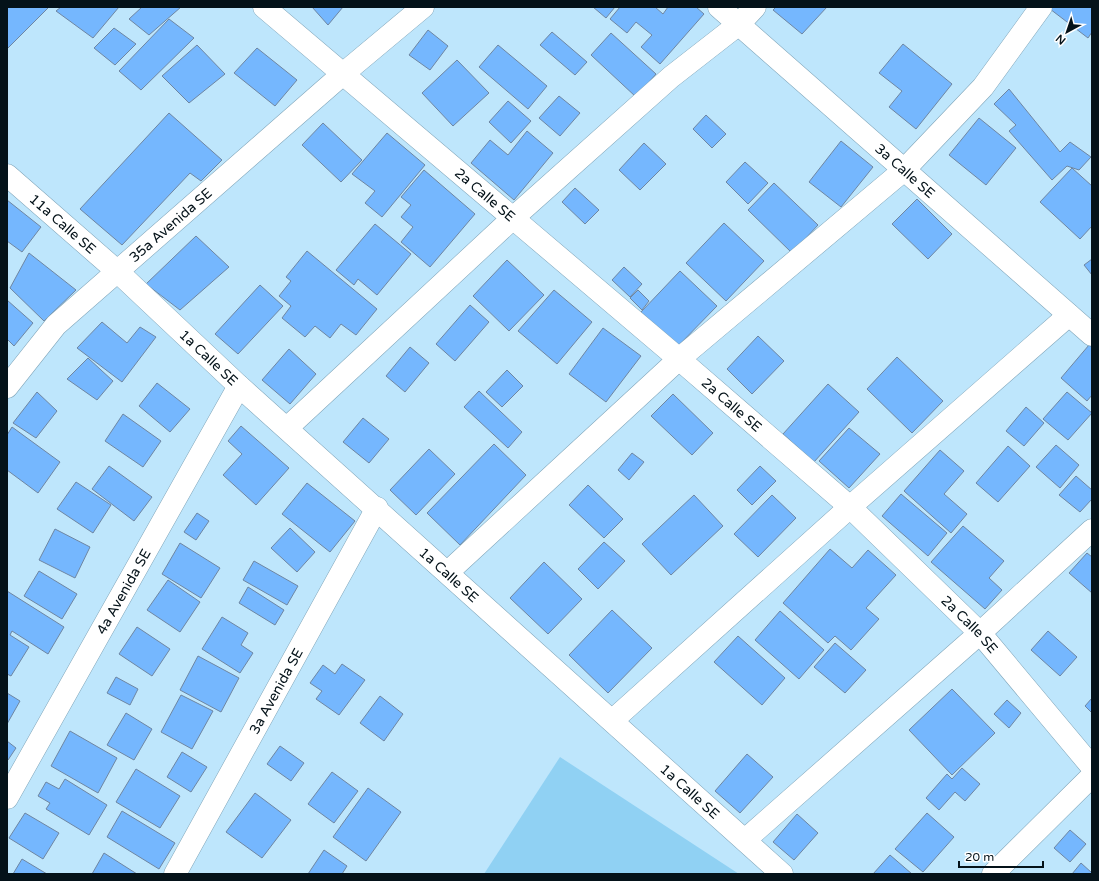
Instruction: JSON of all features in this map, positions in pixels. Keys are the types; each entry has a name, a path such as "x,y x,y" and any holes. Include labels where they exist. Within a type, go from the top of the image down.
{"street":[{"name":"2a Calle SE","path":"264,7 344,73 850,507 980,633 1092,767"},
{"name":"35a Avenida SE","path":"7,387 56,325 344,73 423,7"},
{"name":"3a Calle SE","path":"719,7 1092,335"},
{"path":"287,428 512,218 671,77 739,24 755,7"},
{"path":"448,572 679,359 904,170 984,87 1041,7"},
{"name":"11a Calle SE","path":"7,175 118,272"},
{"name":"1a Calle SE","path":"118,272 239,386 613,720 782,874"},
{"path":"613,720 850,507 1069,315"},
{"name":"4a Avenida SE","path":"7,798 239,386"},
{"name":"3a Avenida SE","path":"175,874 376,508"},
{"path":"745,840 980,633 1092,530"},
{"path":"993,874 1092,776"}],"shaded area":[{"path":"560,757 739,874 484,874"}],"building":[{"path":"7,7 49,7 7,49"},
{"path":"61,7 119,7 93,38 56,11"},
{"path":"142,7 181,7 149,35 129,19"},
{"path":"312,7 343,7 328,25"},
{"path":"593,7 615,7 606,18"},
{"path":"620,7 655,7 663,14 668,7 696,7 704,14 660,64 641,47 652,35 636,22 627,33 610,19"},
{"path":"776,7 827,7 802,34 773,10"},
{"path":"1052,7 1092,7 1092,32 1088,38 1050,9"},
{"path":"169,19 194,38 141,90 119,71"},
{"path":"114,28 136,44 115,65 94,48"},
{"path":"428,30 448,46 430,70 409,55"},
{"path":"552,32 587,62 575,75 540,45"},
{"path":"611,33 656,74 636,97 591,55"},
{"path":"903,44 952,84 916,129 889,107 902,91 879,73"},
{"path":"197,45 225,74 189,103 162,76"},
{"path":"498,45 547,86 528,109 479,67"},
{"path":"257,48 297,80 275,106 234,73"},
{"path":"457,60 489,93 453,126 422,93"},
{"path":"1009,89 1060,152 1070,142 1091,157 1079,170 1067,166 1052,180 1009,131 1016,125 994,104"},
{"path":"559,96 580,113 560,136 539,118"},
{"path":"508,101 531,121 511,143 489,122"},
{"path":"169,113 222,160 201,181 190,173 122,245 80,209"},
{"path":"706,115 726,134 712,148 693,129"},
{"path":"979,118 1016,148 986,185 949,155"},
{"path":"323,123 362,160 341,182 302,145"},
{"path":"527,131 553,153 514,200 471,163 490,140 508,155"},
{"path":"387,133 425,165 382,217 365,203 375,191 352,174"},
{"path":"841,141 873,167 841,207 809,182"},
{"path":"644,143 666,164 640,190 619,170"},
{"path":"745,162 768,183 748,204 726,182"},
{"path":"1072,168 1092,186 1092,226 1080,239 1040,202"},
{"path":"424,170 475,214 430,267 401,242 413,227 401,217 411,205 401,197"},
{"path":"774,183 818,225 792,253 748,210"},
{"path":"575,188 599,210 585,224 562,202"},
{"path":"917,199 952,234 928,259 892,224"},
{"path":"7,200 41,227 22,252 7,241"},
{"path":"724,223 764,261 726,301 686,263"},
{"path":"375,224 411,254 377,295 358,279 354,285 336,270"},
{"path":"196,236 229,267 180,310 146,284"},
{"path":"307,251 377,309 356,335 341,324 330,338 315,326 305,337 282,318 291,306 279,296 291,281 286,277"},
{"path":"29,253 76,290 44,321 10,288"},
{"path":"1092,259 1092,275 1084,265"},
{"path":"507,260 544,295 509,331 473,296"},
{"path":"624,267 642,284 630,297 612,280"},
{"path":"680,271 717,306 677,347 641,312"},
{"path":"260,285 283,306 238,354 215,334"},
{"path":"554,290 592,322 557,364 518,331"},
{"path":"638,290 649,301 642,310 630,298"},
{"path":"7,300 33,323 14,346 7,339"},
{"path":"470,305 489,322 455,361 436,344"},
{"path":"102,322 127,343 140,327 156,337 122,382 77,348"},
{"path":"603,328 641,356 606,402 569,374"},
{"path":"758,336 784,361 752,394 727,369"},
{"path":"1089,345 1092,347 1092,395 1087,401 1061,378"},
{"path":"410,347 429,363 405,392 386,376"},
{"path":"289,349 316,374 290,404 262,380"},
{"path":"897,357 943,401 912,433 867,389"},
{"path":"88,358 113,381 97,400 67,379"},
{"path":"507,370 523,386 502,407 486,392"},
{"path":"157,383 190,409 170,432 139,406"},
{"path":"828,384 859,412 814,462 783,434"},
{"path":"479,391 522,432 508,448 464,407"},
{"path":"37,392 57,411 36,438 13,423"},
{"path":"1067,392 1092,413 1068,440 1043,419"},
{"path":"673,394 713,433 692,455 651,416"},
{"path":"1026,407 1044,423 1024,446 1006,431"},
{"path":"123,414 161,441 143,467 105,441"},
{"path":"363,418 389,439 369,463 343,442"},
{"path":"241,426 289,468 256,505 223,475 242,454 228,441"},
{"path":"12,427 60,462 38,493 7,470 7,435"},
{"path":"849,428 880,454 849,488 819,461"},
{"path":"494,444 526,475 460,545 427,513"},
{"path":"1056,445 1079,465 1060,488 1036,467"},
{"path":"1008,446 1030,466 998,502 976,483"},
{"path":"429,449 455,474 416,515 390,490"},
{"path":"940,450 964,471 944,494 967,514 951,533 904,491"},
{"path":"632,453 644,462 629,480 618,470"},
{"path":"109,466 152,497 134,521 92,489"},
{"path":"760,466 776,481 752,505 737,490"},
{"path":"1076,476 1092,490 1092,499 1080,512 1059,495"},
{"path":"76,482 111,505 93,533 57,509"},
{"path":"307,483 355,521 330,552 282,514"},
{"path":"588,485 623,519 604,538 569,505"},
{"path":"901,494 947,533 928,556 882,516"},
{"path":"694,495 723,526 671,575 642,544"},
{"path":"772,495 796,518 758,557 734,534"},
{"path":"197,513 209,521 196,540 184,532"},
{"path":"963,526 1004,561 989,578 1002,590 985,609 931,562"},
{"path":"290,528 315,552 297,572 271,548"},
{"path":"55,529 90,547 75,578 39,560"},
{"path":"604,542 625,561 598,589 578,569"},
{"path":"180,543 220,568 201,598 162,574"},
{"path":"830,549 852,568 868,550 896,575 866,608 879,619 851,650 835,636 828,643 783,603"},
{"path":"1087,553 1092,557 1092,593 1069,573"},
{"path":"254,561 298,586 287,605 243,580"},
{"path":"544,562 582,599 548,634 510,598"},
{"path":"39,571 77,594 62,619 24,596"},
{"path":"168,580 200,602 180,632 147,610"},
{"path":"248,587 284,610 275,625 239,603"},
{"path":"7,591 64,627 48,654 12,631 10,635 29,647 11,676 7,674"},
{"path":"612,610 652,648 608,693 569,655"},
{"path":"780,611 824,650 799,679 755,640"},
{"path":"222,617 248,633 241,645 253,653 240,673 202,649"},
{"path":"137,627 170,649 152,676 119,654"},
{"path":"1048,631 1077,657 1060,676 1031,650"},
{"path":"738,636 785,678 762,705 714,662"},
{"path":"835,643 866,670 845,693 814,667"},
{"path":"198,656 239,678 221,712 180,690"},
{"path":"342,664 365,680 339,715 316,699 322,691 310,683 323,665 335,674"},
{"path":"116,677 138,689 130,705 107,693"},
{"path":"952,689 995,733 952,775 909,730"},
{"path":"7,693 20,701 7,724"},
{"path":"181,695 213,711 192,749 161,732"},
{"path":"380,696 403,714 384,741 360,723"},
{"path":"1092,698 1092,713 1085,706"},
{"path":"1007,700 1021,713 1009,728 994,714"},
{"path":"126,713 152,729 134,760 107,745"},
{"path":"70,731 117,758 98,793 51,766"},
{"path":"7,741 16,748 8,760 7,760"},
{"path":"280,746 304,763 291,781 267,764"},
{"path":"182,752 207,767 191,792 167,777"},
{"path":"747,754 773,777 740,813 715,791"},
{"path":"962,768 980,784 965,801 955,792 939,810 926,798 947,774 952,779"},
{"path":"136,769 180,796 160,828 116,802"},
{"path":"332,772 358,791 334,823 308,804"},
{"path":"65,779 107,805 89,835 46,809 50,803 38,796 46,782 59,789"},
{"path":"368,788 401,812 366,861 333,837"},
{"path":"255,793 291,820 262,858 226,832"},
{"path":"122,811 175,843 159,869 107,837"},
{"path":"25,813 59,833 43,859 9,838"},
{"path":"927,813 954,837 923,872 895,849"},
{"path":"797,814 818,833 794,860 773,842"},
{"path":"1070,830 1086,844 1070,862 1054,848"},
{"path":"324,850 347,866 342,874 308,874"},
{"path":"104,853 137,874 92,874"},
{"path":"890,855 912,874 873,874"},
{"path":"22,859 47,874 13,874"},
{"path":"1081,863 1092,873 1092,874 1072,874"}]}
